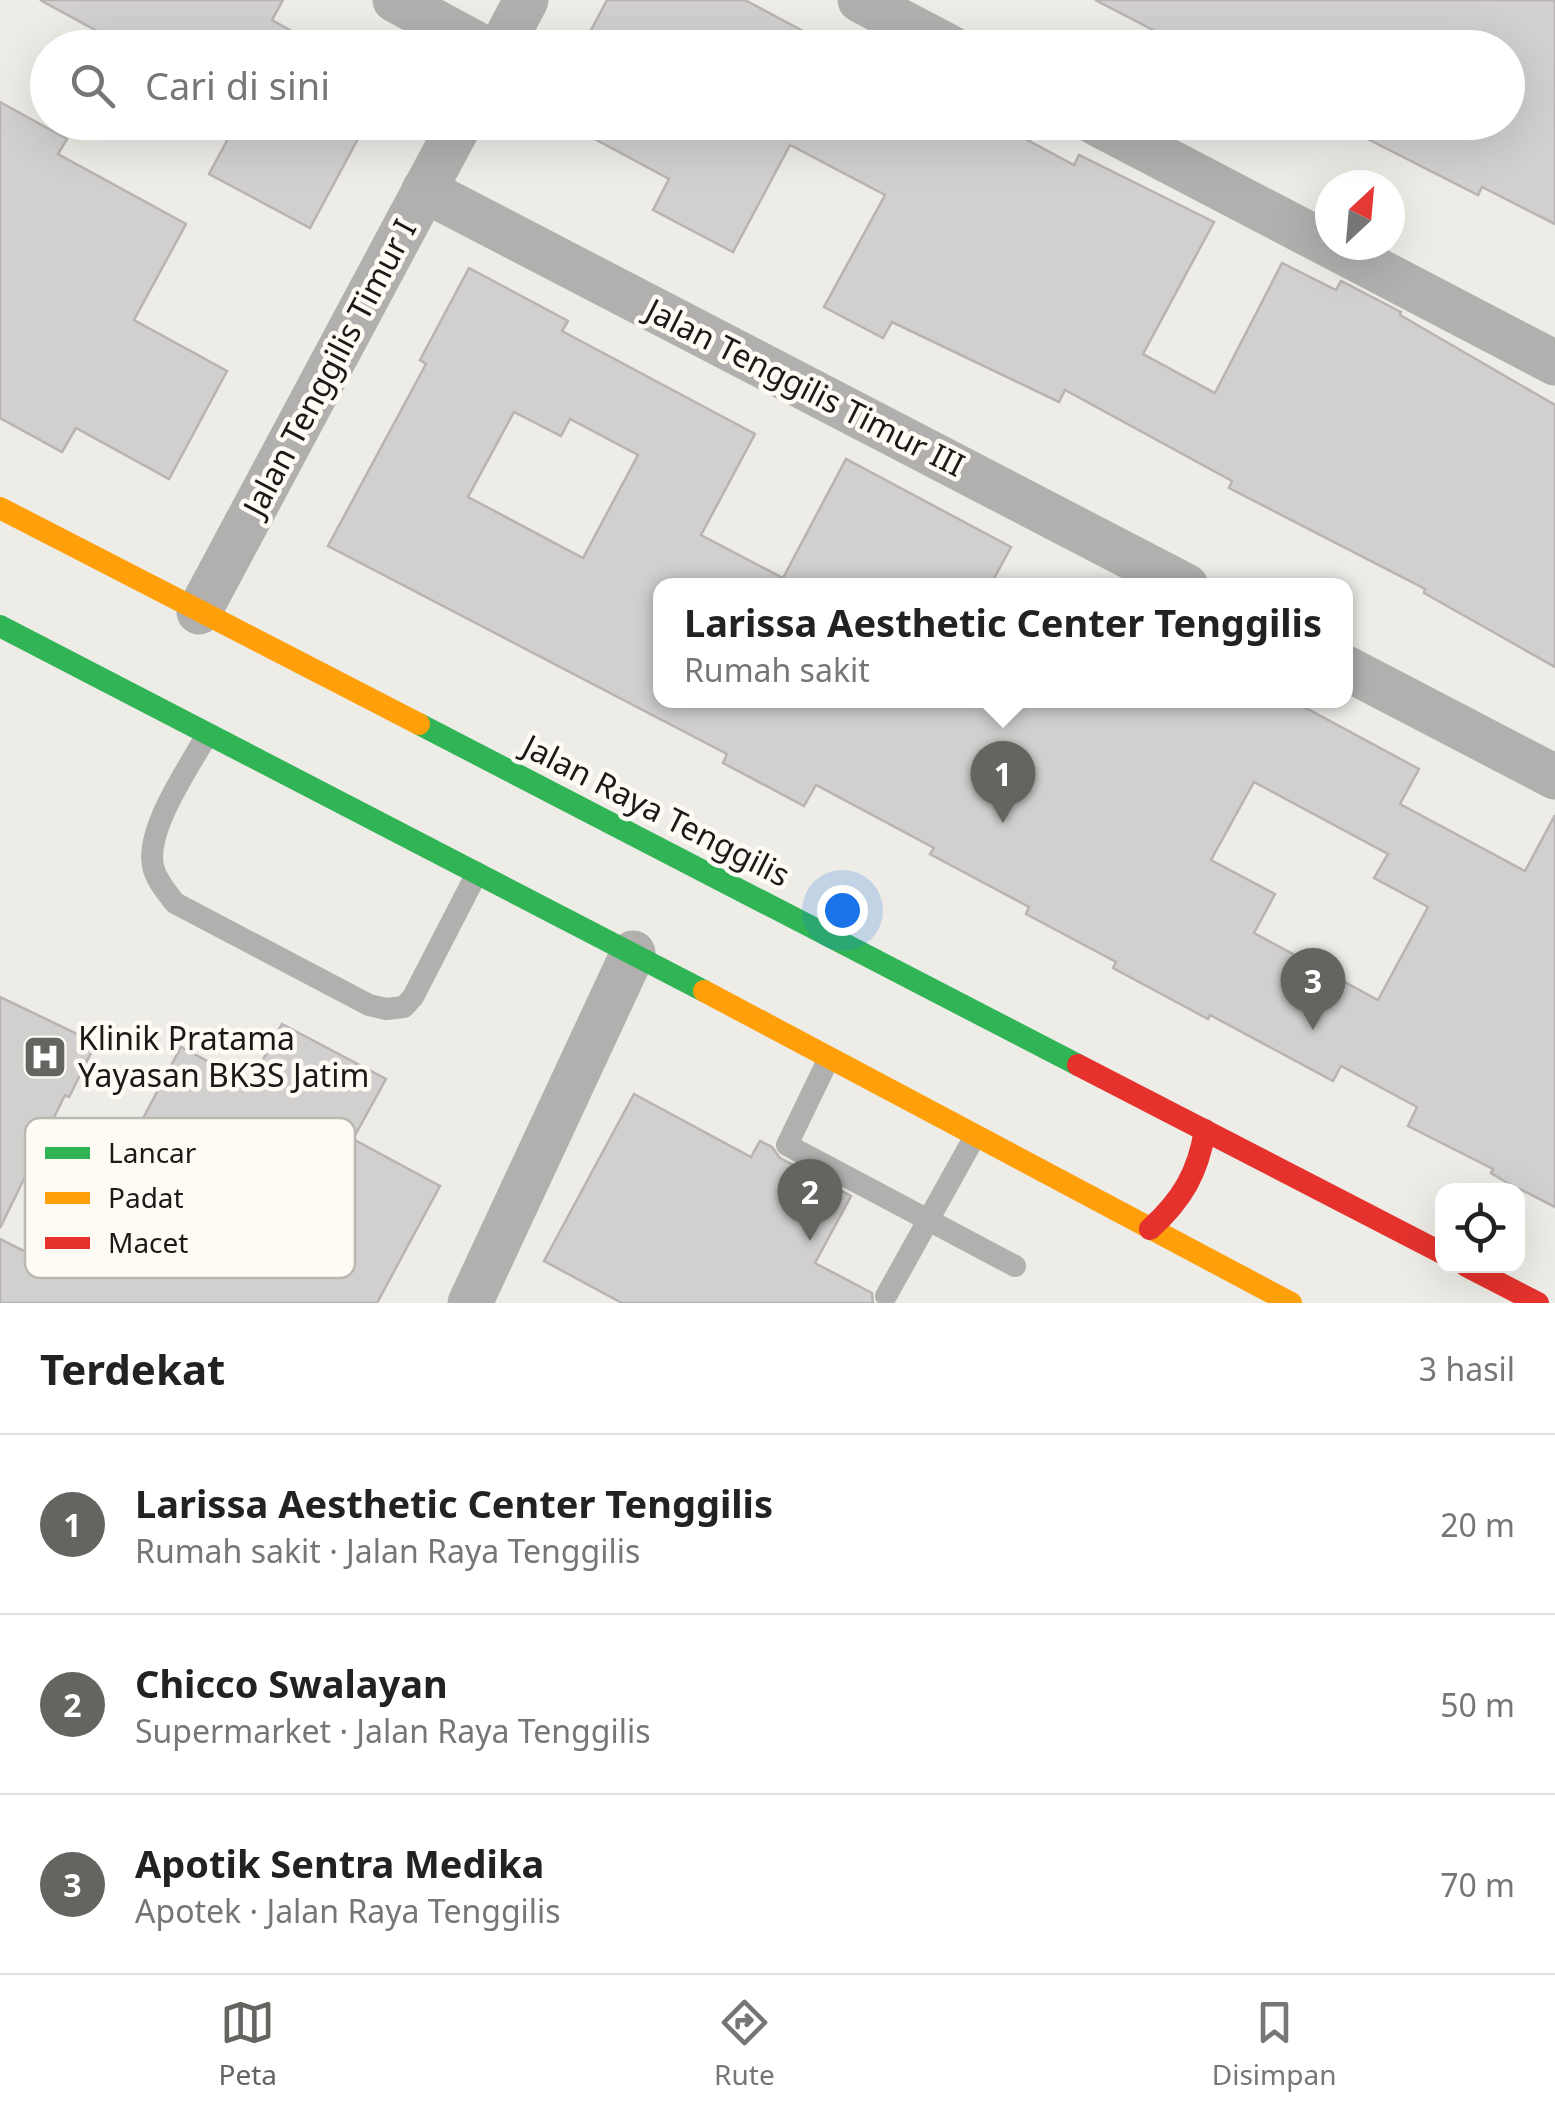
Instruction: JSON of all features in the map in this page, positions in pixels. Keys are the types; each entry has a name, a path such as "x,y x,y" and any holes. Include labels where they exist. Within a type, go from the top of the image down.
{"main road":[{"name":"Jalan Raya Tenggilis","path":"0,508 1435,1249"},
{"path":"0,626 632,953 1291,1303"},
{"path":"1150,1229 1177,1206 1193,1184 1205,1130"},
{"path":"1480,1273 1538,1303"}],"street":[{"path":"395,0 451,30"},
{"path":"510,30 526,0"},
{"path":"860,0 916,30"},
{"name":"Jalan Tenggilis Timur I","path":"199,612 450,140"},
{"path":"1128,140 1555,363"},
{"name":"Jalan Tenggilis Timur III","path":"424,190 1171,578"},
{"path":"1353,672 1555,777"},
{"path":"470,1303 632,953"}],"lane":[{"path":"207,734 156,830 154,869 163,887 175,903 368,1005 404,1007 413,997 477,873"},
{"path":"829,1058 787,1145 1015,1266"},
{"path":"886,1296 975,1136"}],"building":[{"path":"40,0 283,0 272,20 290,30 95,30"},
{"path":"607,0 745,0 801,30 591,30"},
{"path":"1095,0 1555,0 1555,224 1482,187 1478,195 1370,140 1525,140 1525,30 1153,30"},
{"path":"0,102 30,119 30,140 66,140 58,154 186,224 134,320 227,371 169,479 76,428 62,452 0,418"},
{"path":"227,140 357,140 310,228 209,174"},
{"path":"596,140 1027,140 1074,165 1079,155 1214,222 1143,354 1215,393 1282,263 1336,290 1341,281 1401,312 1400,315 1555,405 1555,667 1424,593 1425,589 1229,488 1232,481 1065,390 1059,402 892,322 883,338 824,307 885,195 790,145 733,252 653,210 669,179"},
{"path":"469,268 568,321 562,331 755,434 701,535 783,578 653,578 653,708 1306,708 1419,769 1400,804 1525,871 1555,815 1555,1207 1525,1192 1525,1183 1508,1183 1491,1173 1493,1169 1408,1126 1417,1107 1341,1066 1333,1081 1210,1015 1208,1019 1113,968 1116,962 1026,914 1029,907 930,854 934,848 816,785 804,806 723,763 727,754 328,546 426,364 420,360","holes":["514,412 561,436 570,419 638,455 583,558 468,497","1254,782 1388,854 1374,878 1428,907 1378,1000 1254,933 1275,894 1211,860"]},
{"path":"846,459 1011,547 994,578 783,578"},
{"path":"0,997 96,1043 54,1118 25,1118 25,1177 0,1228"},
{"path":"282,1024 386,1079 355,1135 355,1118 143,1118 181,1047 250,1084"},
{"path":"634,1094 751,1157 760,1141 772,1147 780,1158 851,1196 815,1263 872,1293 873,1303 622,1303 544,1261"},
{"path":"355,1140 440,1186 377,1303 0,1303 0,1239 25,1252 25,1278 355,1278"}],"traffic: fast":[{"path":"0,626 704,991"},
{"path":"419,724 1078,1065"}],"traffic: slow":[{"path":"0,508 419,724"},
{"path":"704,991 1291,1303"}],"traffic: jam":[{"path":"1078,1065 1435,1249"},
{"path":"1150,1229 1187,1185 1205,1130"},
{"path":"1480,1273 1538,1303"}],"place":[{"name":"Larissa Aesthetic Center Tenggilis","path":"1003,823"},
{"name":"Apotik Sentra Medika","path":"1313,1030"},
{"name":"Klinik Pratama Yayasan BK3S Jatim","path":"45,1057"},
{"name":"Chicco Swalayan","path":"810,1241"}]}
